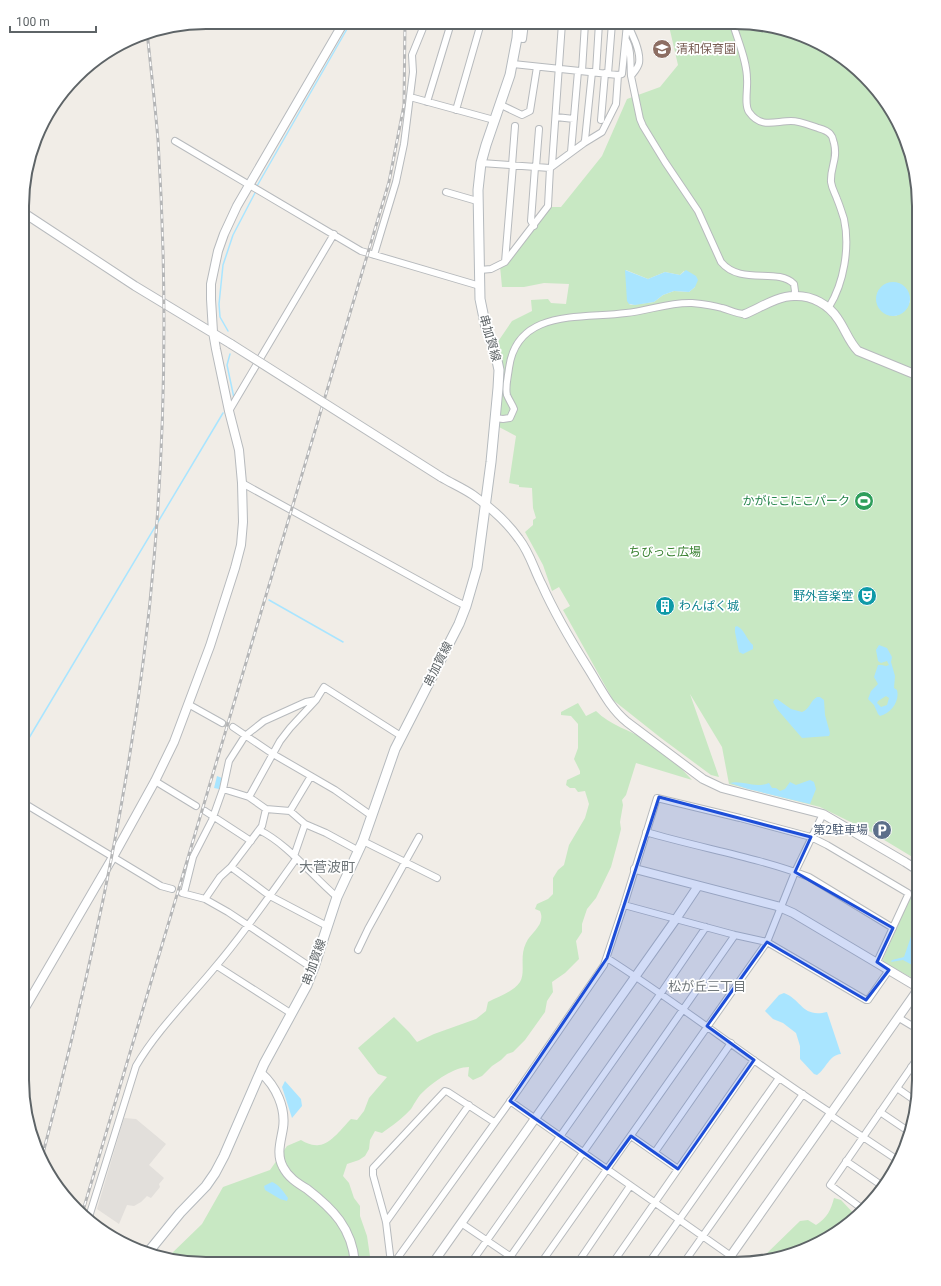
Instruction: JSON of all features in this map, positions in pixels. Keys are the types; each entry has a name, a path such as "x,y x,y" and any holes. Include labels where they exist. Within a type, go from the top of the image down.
{"main road":[{"name":"串加賀線","path":"151,1249 215,1173 224,1156 274,1045 307,985 337,897 359,852 387,770 401,736 459,624 466,606 477,568 486,504 499,370 495,351 486,328 482,311 480,286 480,236 477,201 481,163 512,64 518,29"}],"street":[{"path":"29,1001 113,857 155,781 174,742 210,646 235,568 241,546 243,522 242,483 239,450 229,412 213,332 211,299 214,269 224,234 238,206 340,29"},
{"path":"374,255 396,182 404,144 410,97 413,72 412,55 423,29"},
{"path":"427,102 449,29"},
{"path":"456,110 479,29"},
{"path":"517,38 523,38 524,29"},
{"path":"480,270 491,269 505,262 548,206 560,69 562,29"},
{"path":"571,152 584,29"},
{"path":"584,143 598,29"},
{"path":"601,120 611,29"},
{"path":"512,64 618,75 622,74 626,29"},
{"path":"628,29 636,44 639,62 631,76"},
{"path":"735,29 746,66 747,108 749,112 767,124 791,121 819,128 831,135 833,140 836,152 831,174 831,182 832,189 837,198 844,219 846,244 838,290 828,307"},
{"path":"625,38 628,43 631,76 640,119 643,126 698,211 721,262 725,267 736,274 777,277 788,280 794,284 794,296"},
{"path":"499,104 522,115 530,111 537,67"},
{"path":"481,163 536,167 551,166 602,132 616,104 618,75"},
{"path":"410,97 494,120"},
{"path":"556,117 574,119"},
{"path":"505,262 515,126"},
{"path":"534,226 531,221 539,129"},
{"path":"175,141 361,251 480,286"},
{"path":"446,192 477,201"},
{"path":"29,216 135,286 213,332 486,504 520,539 533,563 541,584 571,641 609,703 617,713 703,779 722,788 822,814 912,866"},
{"path":"229,412 334,234"},
{"path":"495,418 510,418 514,409 507,395 510,358 512,352 528,332 548,321 626,313 679,303 700,304 722,308 739,314 745,314 779,299 794,296 812,299 828,307 839,320 853,346 858,350 912,373"},
{"path":"242,483 466,606"},
{"path":"249,797 273,754 290,728 316,700 324,687 401,736"},
{"path":"314,967 306,964 228,912 204,899 183,893 193,857 214,816 230,761 245,736 264,720 306,702 316,700"},
{"path":"188,704 222,723"},
{"path":"233,727 273,754 335,790 372,816"},
{"path":"290,811 311,776"},
{"path":"155,781 196,806"},
{"path":"223,789 249,797 266,809 290,811 305,824 326,833 359,852"},
{"path":"398,1257 510,1101 604,965 657,798 659,797 811,837 908,893 877,962"},
{"path":"29,806 160,886 172,889"},
{"path":"204,899 262,826 266,809"},
{"path":"205,811 251,841"},
{"path":"546,1257 767,942 795,872 822,814"},
{"path":"90,1214 136,1066 143,1054 166,1025 249,926 270,896 295,858 305,824"},
{"path":"259,830 268,834 283,845 337,897"},
{"path":"646,832 748,858 808,877 893,928"},
{"path":"358,950 419,836"},
{"path":"363,841 437,878"},
{"path":"230,867 270,896 327,926"},
{"path":"635,869 764,902 793,913 912,984"},
{"path":"437,1257 698,886"},
{"path":"624,905 735,935 767,942 866,1000 868,1000 889,970"},
{"path":"475,1257 706,927"},
{"path":"461,1223 510,1257 735,935"},
{"path":"607,958 661,993 894,1158"},
{"path":"217,966 292,1014"},
{"path":"510,1101 731,1256 912,998"},
{"path":"899,1018 912,1026"},
{"path":"655,1152 731,1043"},
{"path":"617,1257 754,1060"},
{"path":"859,1206 830,1185 912,1067"},
{"path":"261,1073 270,1083 278,1098 282,1111 283,1126 279,1153 282,1166 289,1176 321,1201 338,1218 346,1230 354,1257"},
{"path":"653,1257 779,1078"},
{"path":"897,1088 911,1098"},
{"path":"390,1257 386,1222 373,1175 373,1168 445,1091 494,1122"},
{"path":"688,1257 802,1094"},
{"path":"386,1222 469,1106"},
{"path":"880,1112 905,1130"},
{"path":"631,1136 678,1168"},
{"path":"846,1161 879,1184"},
{"path":"582,1257 630,1186"}],"highlighted area":[{"path":"659,797 811,837 795,872 893,928 877,962 889,970 866,1000 767,942 707,1026 754,1060 678,1169 631,1136 607,1169 510,1101 607,958"}],"shaded area":[{"path":"124,1118 136,1119 166,1144 149,1165 164,1178 159,1184 160,1187 151,1198 147,1196 134,1206 127,1205 119,1224 97,1209"}],"green space":[{"name":"ちびっこ広場","path":"670,29 747,29 770,32 803,42 843,65 868,89 876,98 894,127 903,149 909,171 912,194 912,857 871,832 820,807 729,784 722,747 690,694 719,777 711,775 613,700 563,610 570,606 559,587 552,591 543,565 525,532 533,525 533,520 536,518 533,508 532,488 519,487 519,485 509,483 516,436 499,427 502,374 500,353 497,343 512,321 532,311 531,300 548,299 551,303 566,304 569,284 544,283 524,287 502,287 500,266 536,227 550,207 561,207 602,156 627,99 660,87 678,65","holes":["626,270 648,279 665,272 680,275 684,271 695,287 689,292 674,291 663,295 654,302 629,304","897,283 902,286 909,296 910,302 896,316 883,312 877,302 878,292"]},
{"path":"578,703 586,716 596,711 614,724 647,740 659,748 692,780 636,763 626,795 622,800 623,805 620,822 621,829 611,867 596,898 587,909 582,924 582,932 576,941 579,959 565,973 552,982 553,992 547,1001 545,1012 525,1040 513,1052 507,1054 482,1076 473,1080 468,1076 469,1067 457,1069 439,1079 418,1097 411,1109 397,1122 382,1133 375,1131 370,1140 369,1149 365,1156 359,1160 347,1164 343,1176 349,1183 354,1198 360,1206 360,1216 367,1236 370,1257 194,1257 171,1254 202,1224 223,1187 270,1170 287,1146 301,1140 312,1145 323,1144 328,1142 351,1119 357,1120 364,1111 369,1098 387,1077 378,1074 358,1048 394,1017 417,1042 434,1034 476,1019 486,1011 488,1002 510,991 520,982 522,978 524,948 528,939 540,924 541,920 540,911 535,909 537,904 548,899 553,894 553,878 558,870 564,865 569,845 585,818 589,804 585,791 578,792 575,788 570,788 566,785 567,780 580,774 574,759 578,748 578,724 571,716 561,715 561,712"},
{"path":"912,894 912,978 883,962"},
{"path":"834,1198 841,1200 853,1212 843,1221 814,1239 792,1248 766,1254 800,1221 808,1220 816,1225 823,1220"}],"water":[{"path":"625,270 648,279 665,272 680,275 686,270 696,276 698,280 695,287 689,292 674,291 663,295 654,302 635,305 629,304 627,301"},
{"path":"893,282 905,287 910,299 905,311 893,316 881,311 876,299 881,287"},
{"path":"737,626 742,630 753,645 753,649 743,654 739,652 735,632 735,627"},
{"path":"879,645 887,648 892,657 891,662 895,676 894,688 897,690 898,694 894,706 888,712 880,716 874,705 868,699 871,691 878,684 874,677 878,665 889,665 887,661 881,663 878,661 876,650","holes":["886,696 889,698 887,705 881,707 877,703"]},
{"path":"817,697 824,700 825,715 830,733 829,736 802,738 777,709 773,702 777,699 791,709 802,712 807,709"},
{"path":"217,776 222,778 219,789 214,788"},
{"path":"810,780 814,782 816,789 810,804 748,789 730,783 735,782 763,785 769,783 772,788 776,788 780,791 785,789 790,782 796,785"},
{"path":"912,934 912,965 903,960 891,962 892,960 904,957"},
{"path":"784,993 812,1013 827,1012 841,1054 833,1057 817,1075 814,1074 800,1059 800,1046 796,1033 783,1023 773,1019 765,1011 779,995"},
{"path":"285,1081 301,1099 302,1106 292,1118 282,1087"},
{"path":"272,1182 283,1191 288,1198 287,1201 280,1199 265,1190 264,1186"}],"waterway":[{"path":"257,186 347,29"},
{"path":"228,331 220,317 219,304 223,265 233,235 256,191"},
{"path":"230,354 227,365 234,398"},
{"path":"29,738 223,413"},
{"path":"269,600 343,642"}],"tunnel":[{"path":"222,723 233,727"}],"railway":[{"path":"84,1208 389,182 404,105 405,29"},
{"path":"43,1151 78,1012 111,862 136,711 154,559 163,402 164,297 158,140 148,38"}],"place":[{"name":"清和保育園","path":"662,49"},
{"name":"かがにこにこパーク","path":"864,501"},
{"name":"野外音楽堂","path":"867,596"},
{"name":"わんぱく城","path":"665,606"},
{"name":"第2駐車場","path":"882,830"}],"district":[{"name":"大菅波町","path":"327,867"},
{"name":"松が丘三丁目","path":"707,986"}]}
